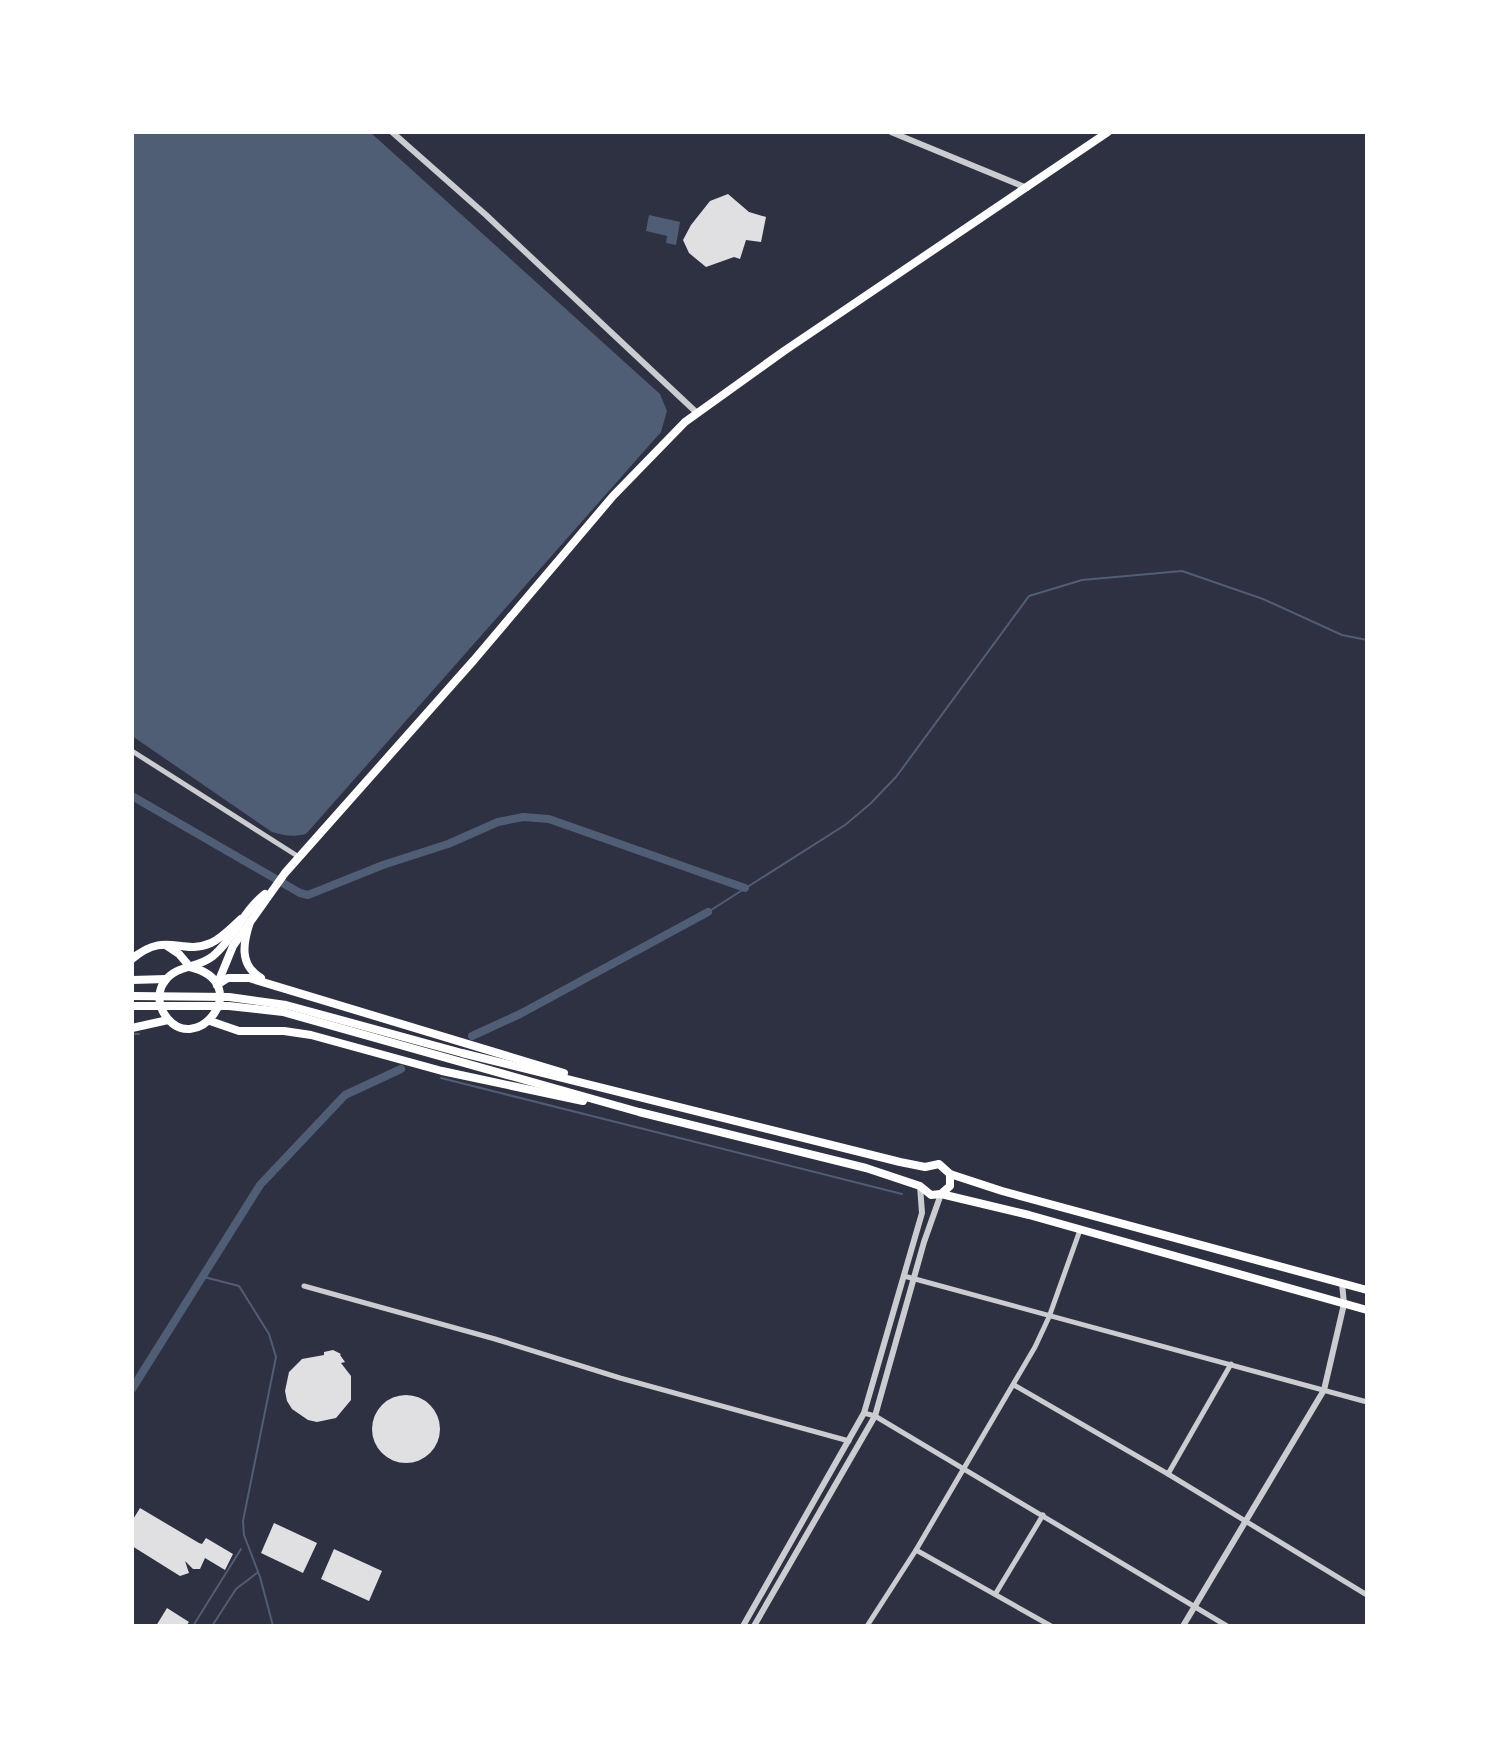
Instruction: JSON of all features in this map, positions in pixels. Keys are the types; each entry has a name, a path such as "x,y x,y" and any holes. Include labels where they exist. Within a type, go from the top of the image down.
{"main road":[{"path":"163,943 179,954 190,967 202,970 217,985 219,1008 210,1021 194,1028 185,1028 168,1020 160,1005 161,987 166,979 173,972 190,967 203,963 218,951 651,454 696,412 1108,132"},
{"path":"132,959 149,946 163,943 209,944 245,921"},
{"path":"217,985 224,962 245,921"},
{"path":"245,921 243,953 248,966 254,974 280,986"},
{"path":"217,985 238,976 280,986 647,1097"},
{"path":"132,980 166,979"},
{"path":"132,996 148,1001 286,1005 462,1053 925,1167 939,1164 950,1174 1002,1191 1367,1290"},
{"path":"132,1006 148,1001"},
{"path":"229,1002 283,1012 639,1112 866,1168 920,1186 927,1193 1080,1229 1367,1310"},
{"path":"132,1028 168,1020"},
{"path":"210,1021 239,1031 284,1031 311,1035 442,1071 639,1112"},
{"path":"920,1186 919,1176 925,1167"},
{"path":"941,1194 950,1186 950,1174"}],"street":[{"path":"392,132 498,226 696,412"},
{"path":"891,132 1027,188"},
{"path":"132,751 300,857"},
{"path":"743,1626 864,1413 922,1213 920,1186"},
{"path":"754,1626 875,1416 931,1217 941,1194"},
{"path":"867,1626 1014,1385 1049,1317 1080,1229"},
{"path":"904,1276 1367,1402"},
{"path":"1183,1626 1324,1390 1344,1304 1342,1283"},
{"path":"304,1286 849,1441"},
{"path":"1168,1474 1231,1364"},
{"path":"1014,1385 1367,1595"},
{"path":"864,1413 875,1416 1227,1626"},
{"path":"996,1593 1043,1515"},
{"path":"916,1550 1051,1626"}],"water":[{"path":"132,132 370,132 660,394 667,411 661,432 306,834 289,836 272,832 132,736"},
{"path":"649,215 680,222 676,245 666,243 667,236 646,231"}],"building":[{"path":"728,194 749,212 766,217 761,242 746,240 740,259 734,257 706,267 689,253 683,240 710,201"},
{"path":"333,1350 341,1354 345,1362 341,1363 351,1376 351,1400 336,1418 317,1422 308,1420 292,1409 287,1401 285,1391 289,1372 302,1359"},
{"path":"406,1395 430,1405 440,1429 430,1453 406,1463 382,1453 372,1429 382,1405"},
{"path":"140,1508 199,1543 202,1544 206,1538 233,1554 225,1570 205,1558 200,1569 193,1569 185,1561 189,1573 180,1576 132,1546 132,1521"},
{"path":"274,1523 317,1543 303,1573 261,1553"},
{"path":"334,1549 382,1571 369,1601 321,1579"},
{"path":"167,1608 189,1622 186,1626 156,1626"}],"waterway":[{"path":"708,912 845,825 870,804 896,777 1029,596 1082,580 1182,571 1263,599 1342,635 1367,640"},
{"path":"132,796 308,895 383,865 448,844 498,822 523,817 549,819 745,888"},
{"path":"472,1036 520,1014 708,912"},
{"path":"132,1034 139,1034"},
{"path":"132,1389 260,1185 345,1095 401,1069"},
{"path":"441,1078 902,1194"},
{"path":"204,1277 239,1286 269,1334 276,1357 243,1521 244,1535 260,1577 273,1626"},
{"path":"193,1626 241,1549"},
{"path":"212,1626 236,1589 257,1573"}]}
